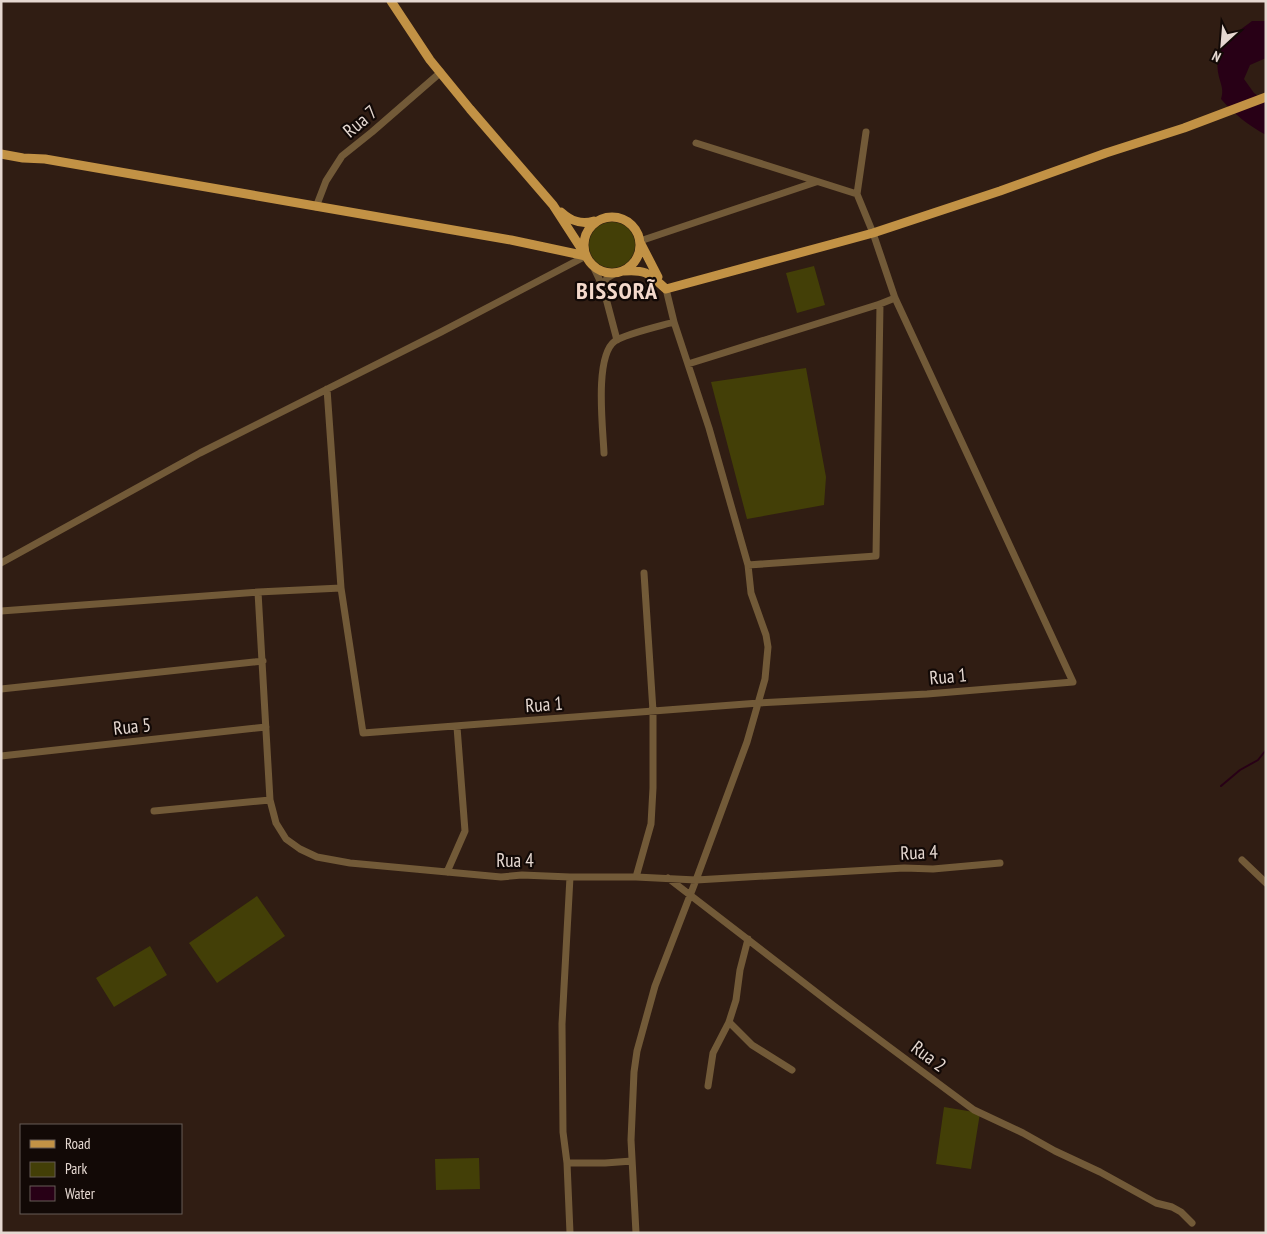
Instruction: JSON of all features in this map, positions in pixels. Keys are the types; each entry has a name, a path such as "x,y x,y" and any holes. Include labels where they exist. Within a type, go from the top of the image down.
{"main road":[{"path":"391,1 430,60 470,110 553,205 592,264 600,270 617,272 643,271 649,273 666,290"},
{"path":"666,290 873,233 1184,128 1265,97"},
{"path":"1,154 22,158 45,159 511,240 586,256"},
{"path":"553,205 574,221 586,223 612,216 624,219 635,228 652,267 666,290"},
{"path":"586,256 584,237 596,221"},
{"path":"617,272 627,268 636,260 639,254 640,242"}],"street":[{"name":"Rua 7","path":"316,207 329,175 342,156 441,72"},
{"path":"688,364 894,298 873,233 857,194 866,132"},
{"path":"696,143 857,194"},
{"path":"640,242 816,182"},
{"path":"1,563 200,453 441,332 586,256"},
{"path":"592,264 603,287 617,340"},
{"path":"603,287 607,278 617,272"},
{"path":"636,1233 631,1110 638,1051 655,986 696,880 759,703 765,679 768,647 766,634 751,593 748,565 709,428 674,322 666,290"},
{"name":"Rua 1","path":"327,389 341,588 363,733 759,703 927,694 1073,682 894,298"},
{"path":"748,565 876,556 880,304"},
{"path":"604,453 601,372 608,349 617,340 674,322"},
{"path":"636,877 651,824 653,711 644,573"},
{"path":"1,611 258,592 341,588"},
{"name":"Rua 4","path":"258,592 270,800 276,824 286,839 300,849 317,857 350,863 501,877 522,875 696,880 904,868 933,869 1000,863"},
{"path":"1,689 263,661"},
{"name":"Rua 5","path":"1,756 266,727"},
{"path":"447,872 464,831 457,727"},
{"path":"154,811 270,800"},
{"path":"1242,860 1266,883"},
{"path":"570,877 562,1024 563,1132 567,1163 570,1233"},
{"name":"Rua 2","path":"668,878 834,1006 974,1110 1100,1172 1156,1203 1172,1207 1181,1212 1192,1223"},
{"path":"708,1086 712,1053 729,1022 736,1000 740,970 748,939"},
{"path":"729,1022 752,1045 792,1070"},
{"path":"567,1163 605,1163 632,1160"}],"green space":[{"path":"608,222 616,222 625,226 631,232 635,245 631,258 625,264 616,268 608,268 599,264 593,258 589,249 589,241 593,232 599,226"},
{"path":"814,266 825,305 797,313 786,273"},
{"path":"806,368 826,477 824,505 747,519 711,382"},
{"path":"257,896 285,936 217,983 189,943"},
{"path":"150,946 167,975 114,1007 96,978"},
{"path":"944,1107 980,1113 971,1169 936,1164"},
{"path":"479,1158 480,1189 436,1190 435,1159"}],"water":[{"path":"1252,21 1266,21 1266,58 1250,65 1244,79 1254,93 1266,102 1266,135 1242,119 1221,99 1222,90 1218,57 1225,43"}],"waterway":[{"path":"1221,786 1240,770 1258,760 1266,750"}],"district":[{"name":"BISSORÃ","path":"617,290"}]}
